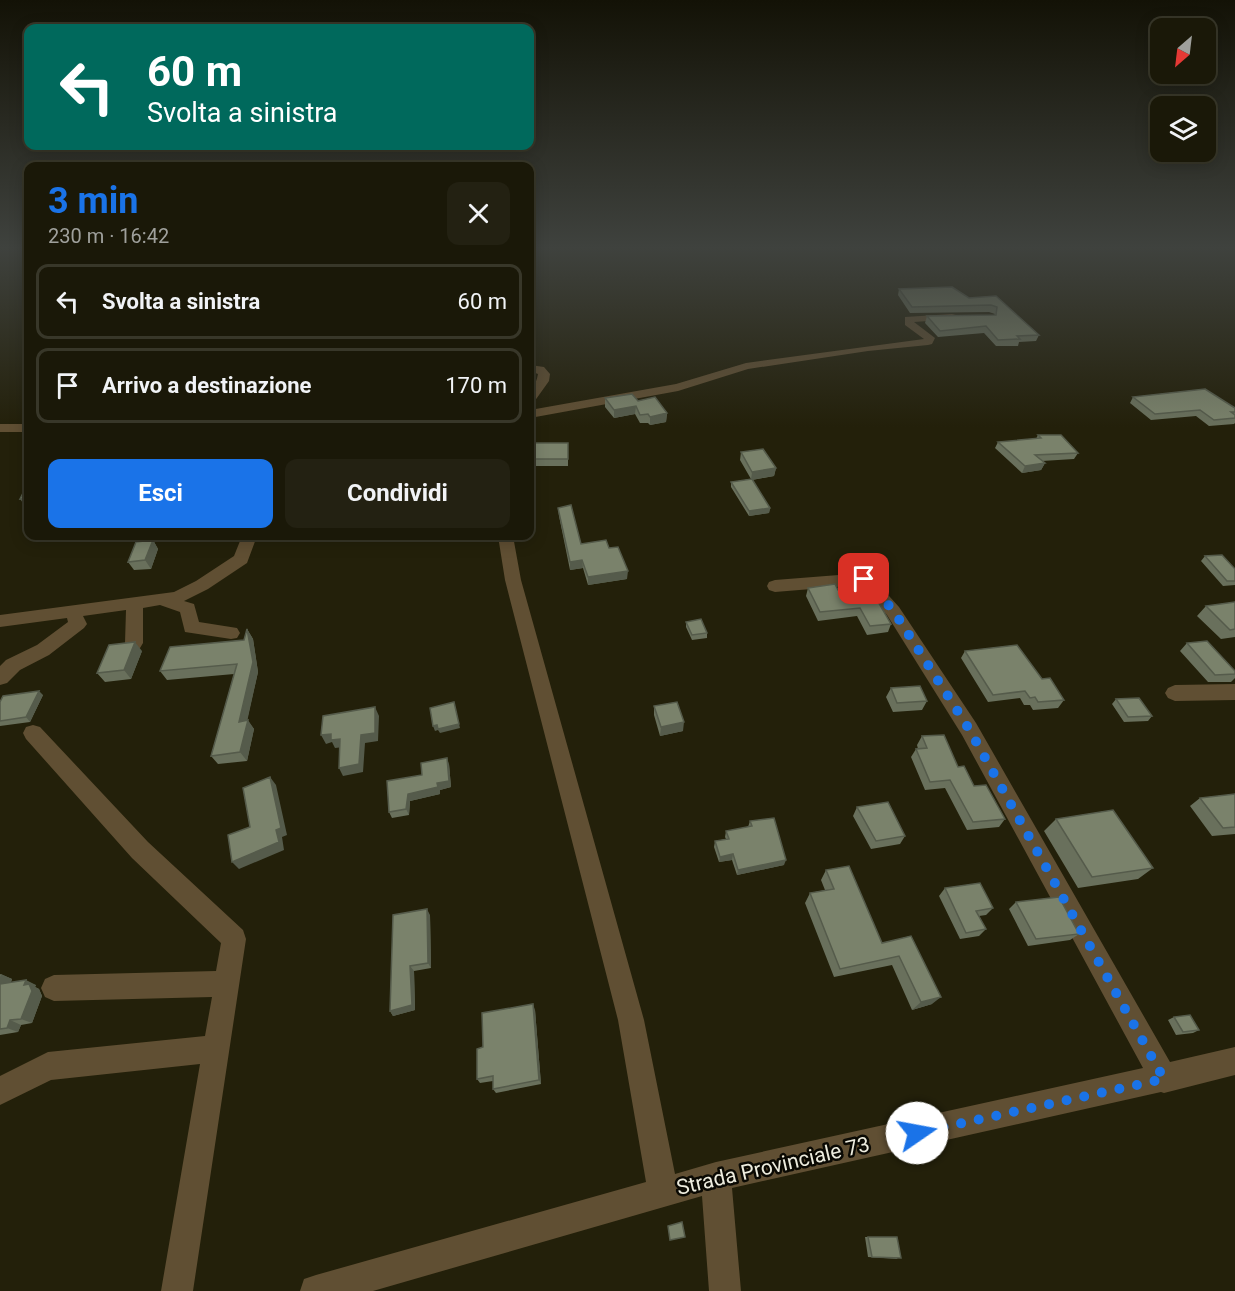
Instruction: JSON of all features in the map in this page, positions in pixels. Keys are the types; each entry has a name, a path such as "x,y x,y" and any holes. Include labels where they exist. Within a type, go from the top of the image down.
{"street":[{"path":"534,413 678,387 746,366 868,348 924,343 930,338 909,323 910,318 967,317"},
{"path":"534,368 540,369 544,374 543,381 534,393"},
{"path":"0,428 24,428"},
{"path":"0,621 177,597 241,559 248,540"},
{"path":"506,540 513,580 631,1020 663,1192"},
{"path":"775,586 864,579 893,610 969,729 1164,1079"},
{"path":"160,599 188,608 191,627 231,633"},
{"path":"134,643 135,603"},
{"path":"0,678 13,665 43,650 78,624 73,611"},
{"path":"1175,693 1235,692"},
{"path":"33,732 140,850 234,939 177,1291"},
{"path":"54,988 226,984"},
{"path":"0,1091 48,1066 216,1049"},
{"name":"Strada Provinciale 73","path":"316,1291 716,1178 1164,1079 1235,1061"},
{"path":"716,1178 725,1291"}],"building":[{"path":"997,307 1008,307 1039,335 998,340 986,326 940,331 927,316 996,315"},
{"path":"1205,389 1235,408 1235,412 1231,412 1235,418 1214,420 1200,410 1155,414 1133,397"},
{"path":"632,394 638,401 655,397 667,413 650,417 648,414 640,415 636,406 614,410 605,398"},
{"path":"1038,435 1061,435 1078,453 1035,455 1045,463 1025,466 998,442 1041,438"},
{"path":"534,443 568,443 568,459 534,459"},
{"path":"763,449 776,468 752,472 741,452"},
{"path":"752,479 770,508 749,511 731,482"},
{"path":"571,505 581,544 606,540 609,548 618,547 628,571 588,577 582,560 570,562 558,508"},
{"path":"153,540 145,560 128,562 136,542"},
{"path":"1222,555 1235,569 1235,581 1227,581 1205,556"},
{"path":"835,584 838,590 869,586 891,624 870,626 860,608 820,612 808,588"},
{"path":"1235,602 1235,629 1230,630 1206,606"},
{"path":"701,619 707,633 692,635 686,622"},
{"path":"247,629 253,662 239,722 248,720 240,752 211,756 237,664 160,671 170,647 244,640"},
{"path":"1207,641 1235,671 1235,674 1215,675 1187,643"},
{"path":"135,642 124,670 97,673 109,645"},
{"path":"1017,645 1042,679 1050,678 1064,700 1038,702 1035,697 1030,698 1025,691 993,695 965,651"},
{"path":"920,686 927,701 897,703 891,688"},
{"path":"39,691 26,717 0,721 0,702 3,696"},
{"path":"1139,698 1152,716 1128,717 1116,699"},
{"path":"454,702 459,724 438,729 437,725 433,726 430,708"},
{"path":"677,702 684,722 661,727 654,706"},
{"path":"375,707 375,733 361,735 359,764 339,768 340,739 331,740 331,734 321,735 323,716"},
{"path":"944,735 958,767 964,766 974,786 986,785 1005,819 973,822 950,780 930,782 916,749 927,748 922,736"},
{"path":"447,758 449,781 437,783 438,787 408,794 406,809 389,812 387,781 422,775 421,763"},
{"path":"270,777 281,828 276,830 279,842 232,862 228,835 250,827 243,788"},
{"path":"1235,794 1235,827 1223,828 1200,798"},
{"path":"888,802 905,836 876,841 857,807"},
{"path":"1113,810 1153,868 1092,877 1056,819"},
{"path":"774,818 786,860 738,870 733,854 720,857 715,841 729,839 726,831 752,826 750,821"},
{"path":"849,866 882,943 911,936 941,997 921,1002 899,956 840,969 810,893 834,889 826,870"},
{"path":"980,883 993,908 976,911 986,929 966,933 945,888"},
{"path":"1059,897 1079,934 1036,939 1016,902"},
{"path":"427,909 428,963 410,966 412,1005 390,1011 393,915"},
{"path":"26,980 24,985 29,984 32,991 21,1019 10,1020 7,1028 0,1029 0,984"},
{"path":"533,1004 539,1080 493,1089 493,1076 477,1079 477,1049 483,1047 482,1013"},
{"path":"1190,1015 1199,1030 1183,1032 1174,1017"},
{"path":"682,1222 685,1237 670,1240 668,1226"},
{"path":"868,1237 897,1237 901,1258 872,1257"}],"route":[{"path":"864,579 893,610 969,729 1164,1079 917,1133"}]}
